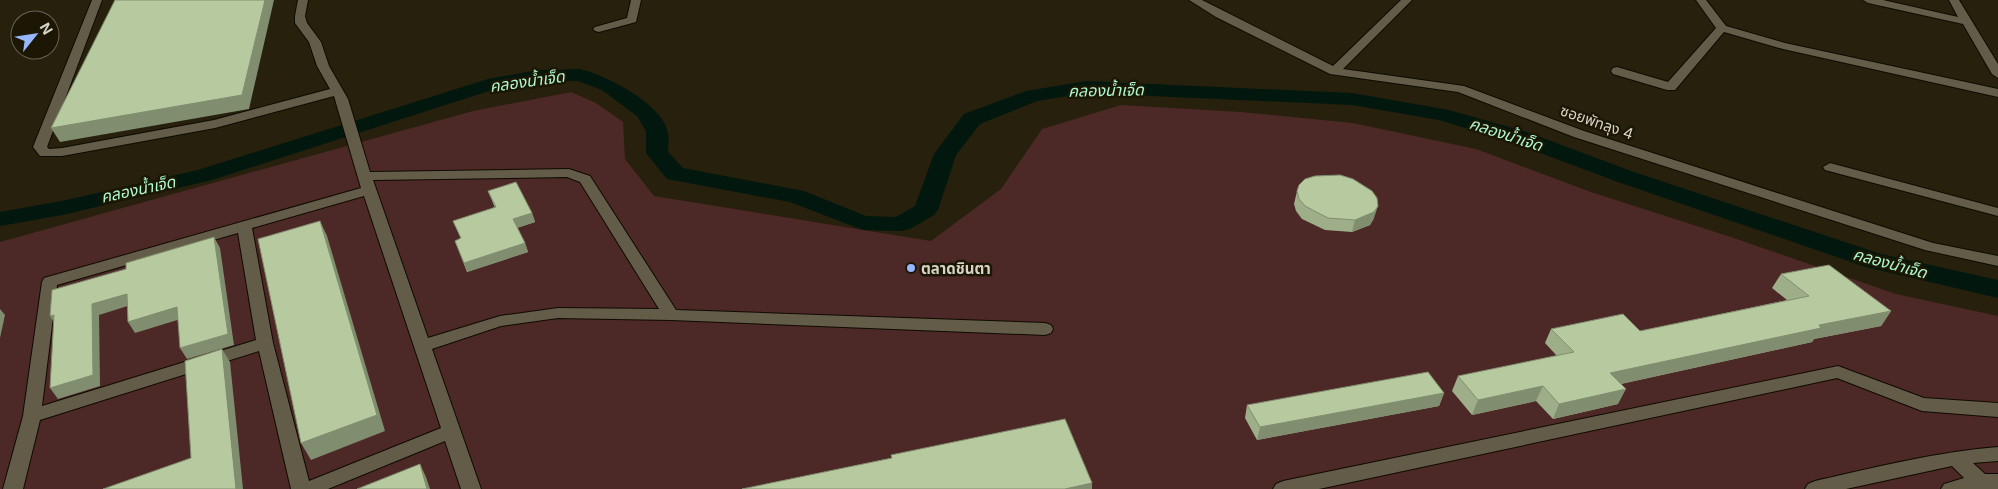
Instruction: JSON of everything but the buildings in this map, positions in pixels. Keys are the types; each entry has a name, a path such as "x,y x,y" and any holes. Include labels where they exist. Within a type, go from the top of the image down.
{"street":[{"path":"97,0 40,147 45,153 62,152 215,124 340,95"},
{"path":"303,0 300,16 301,23 316,42 323,66 340,95 367,183 471,489"},
{"path":"599,29 632,20 636,0"},
{"name":"ซอยพัทลุง 4","path":"1194,0 1334,72 1460,89 1579,134 1930,247 1998,261"},
{"path":"1334,72 1407,0"},
{"path":"1701,0 1722,28 1782,46 1998,93"},
{"path":"1868,0 1968,22"},
{"path":"1954,0 1998,74"},
{"path":"1617,71 1671,87 1722,28"},
{"path":"1830,167 1998,212"},
{"path":"13,489 32,416 50,282 244,225 367,183 569,173 585,179 671,315"},
{"path":"244,225 265,343 301,489"},
{"path":"422,346 500,322 558,313 671,315 1045,329"},
{"path":"32,416 265,343"},
{"path":"1283,489 1838,372 1922,404 1998,410"},
{"path":"308,489 452,432"},
{"path":"1815,489 1956,458 1998,454"},
{"path":"1956,458 1989,482"},
{"path":"1951,489 1989,482"}],"shaded area":[{"name":"ตลาดชินตา","path":"571,92 596,103 623,122 625,159 654,196 931,241 1001,189 1042,129 1121,105 1241,112 1353,123 1476,149 1591,192 1734,238 1896,294 1998,316 1998,489 0,489 0,242 473,111"}],"waterway":[{"name":"คลองน้ำเจ็ด","path":"0,219 62,208 204,175 488,85 538,76 580,75 609,86 645,112 657,131 657,153 675,174 796,196 863,223 901,224 926,210 945,154 972,119 1033,95 1087,87 1352,99 1442,114 1519,137 1626,177 1875,261 1998,289"}],"place":[{"name":"ตลาดชินตา","path":"911,268"}]}
